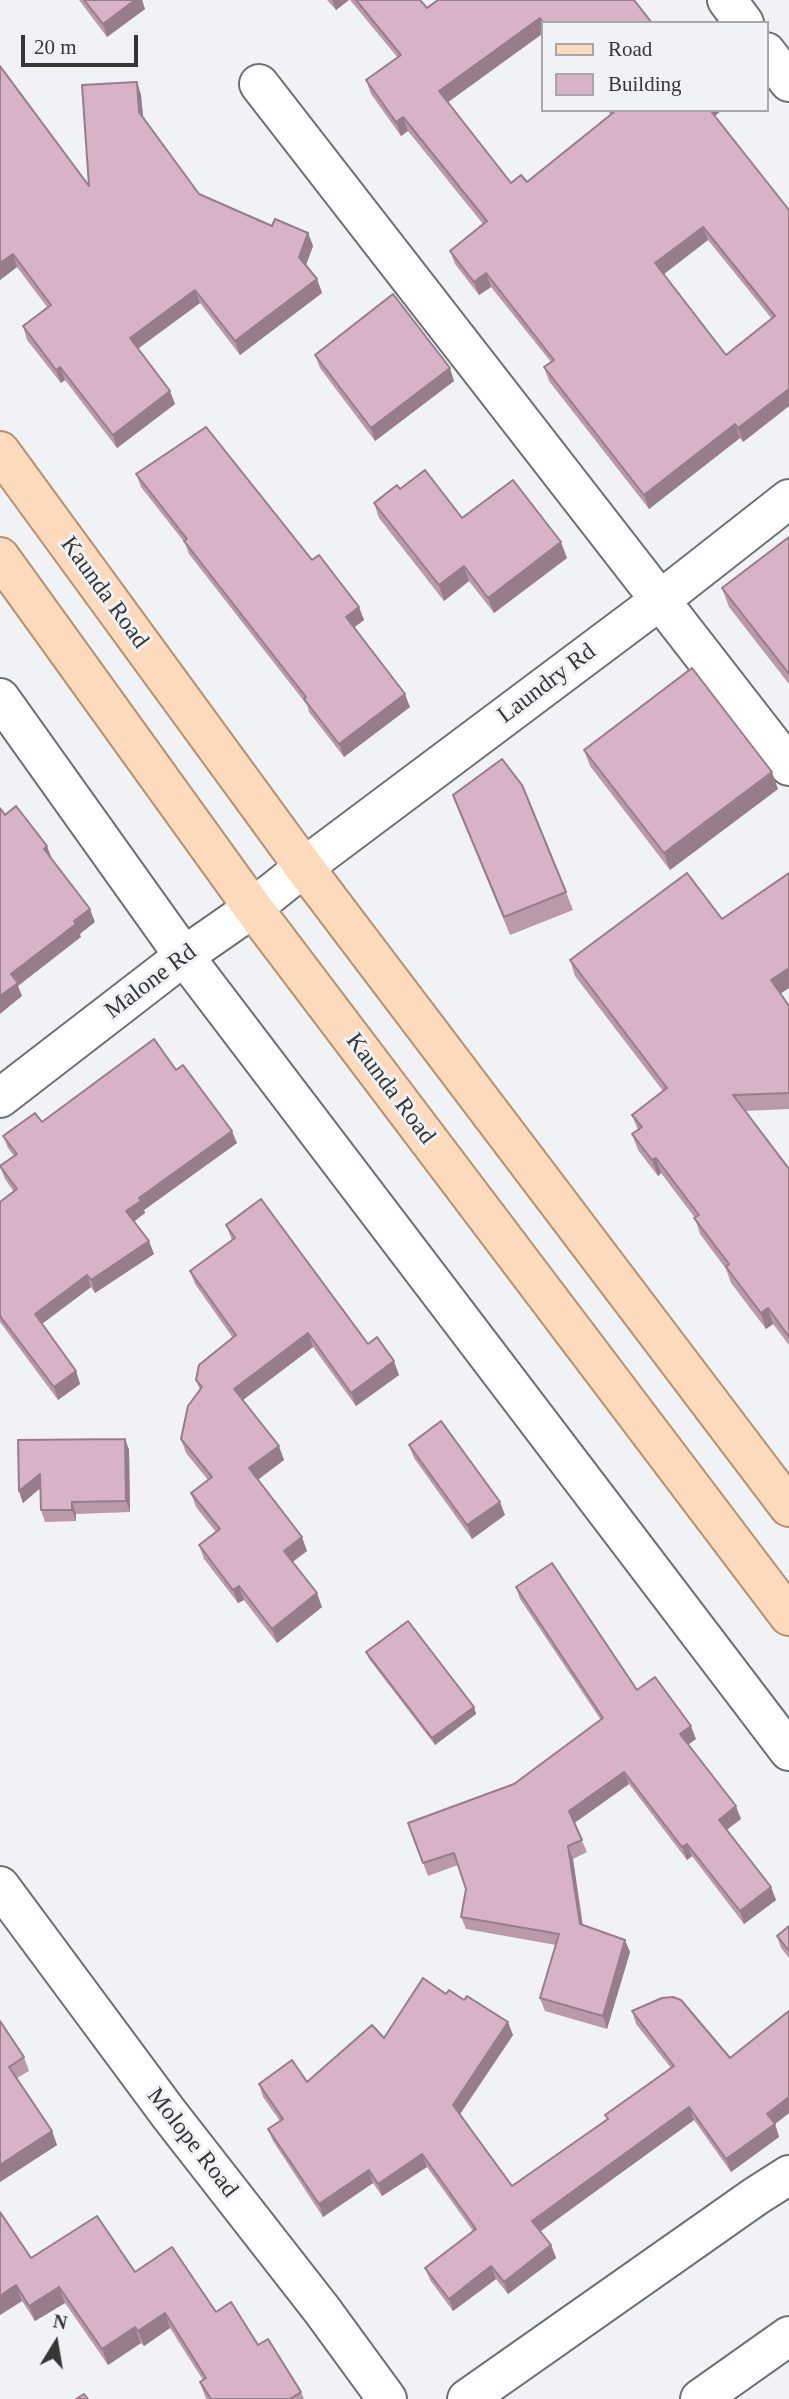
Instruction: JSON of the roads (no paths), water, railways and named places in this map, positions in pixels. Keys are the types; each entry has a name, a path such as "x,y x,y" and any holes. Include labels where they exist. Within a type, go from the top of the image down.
{"main road":[{"name":"Kaunda Road","path":"0,451 304,867 789,1507"},
{"name":"Kaunda Road","path":"0,557 253,908 789,1616"}],"street":[{"path":"727,0 743,21"},
{"path":"768,55 789,82"},
{"path":"259,84 789,766"},
{"name":"Laundry Rd","path":"304,867 659,601 789,499"},
{"path":"0,698 184,956 789,1751"},
{"name":"Malone Rd","path":"0,1098 304,867"},
{"name":"Molope Road","path":"0,1886 169,2114 322,2310 387,2399"},
{"path":"467,2399 789,2175"},
{"path":"700,2399 789,2336"}]}
